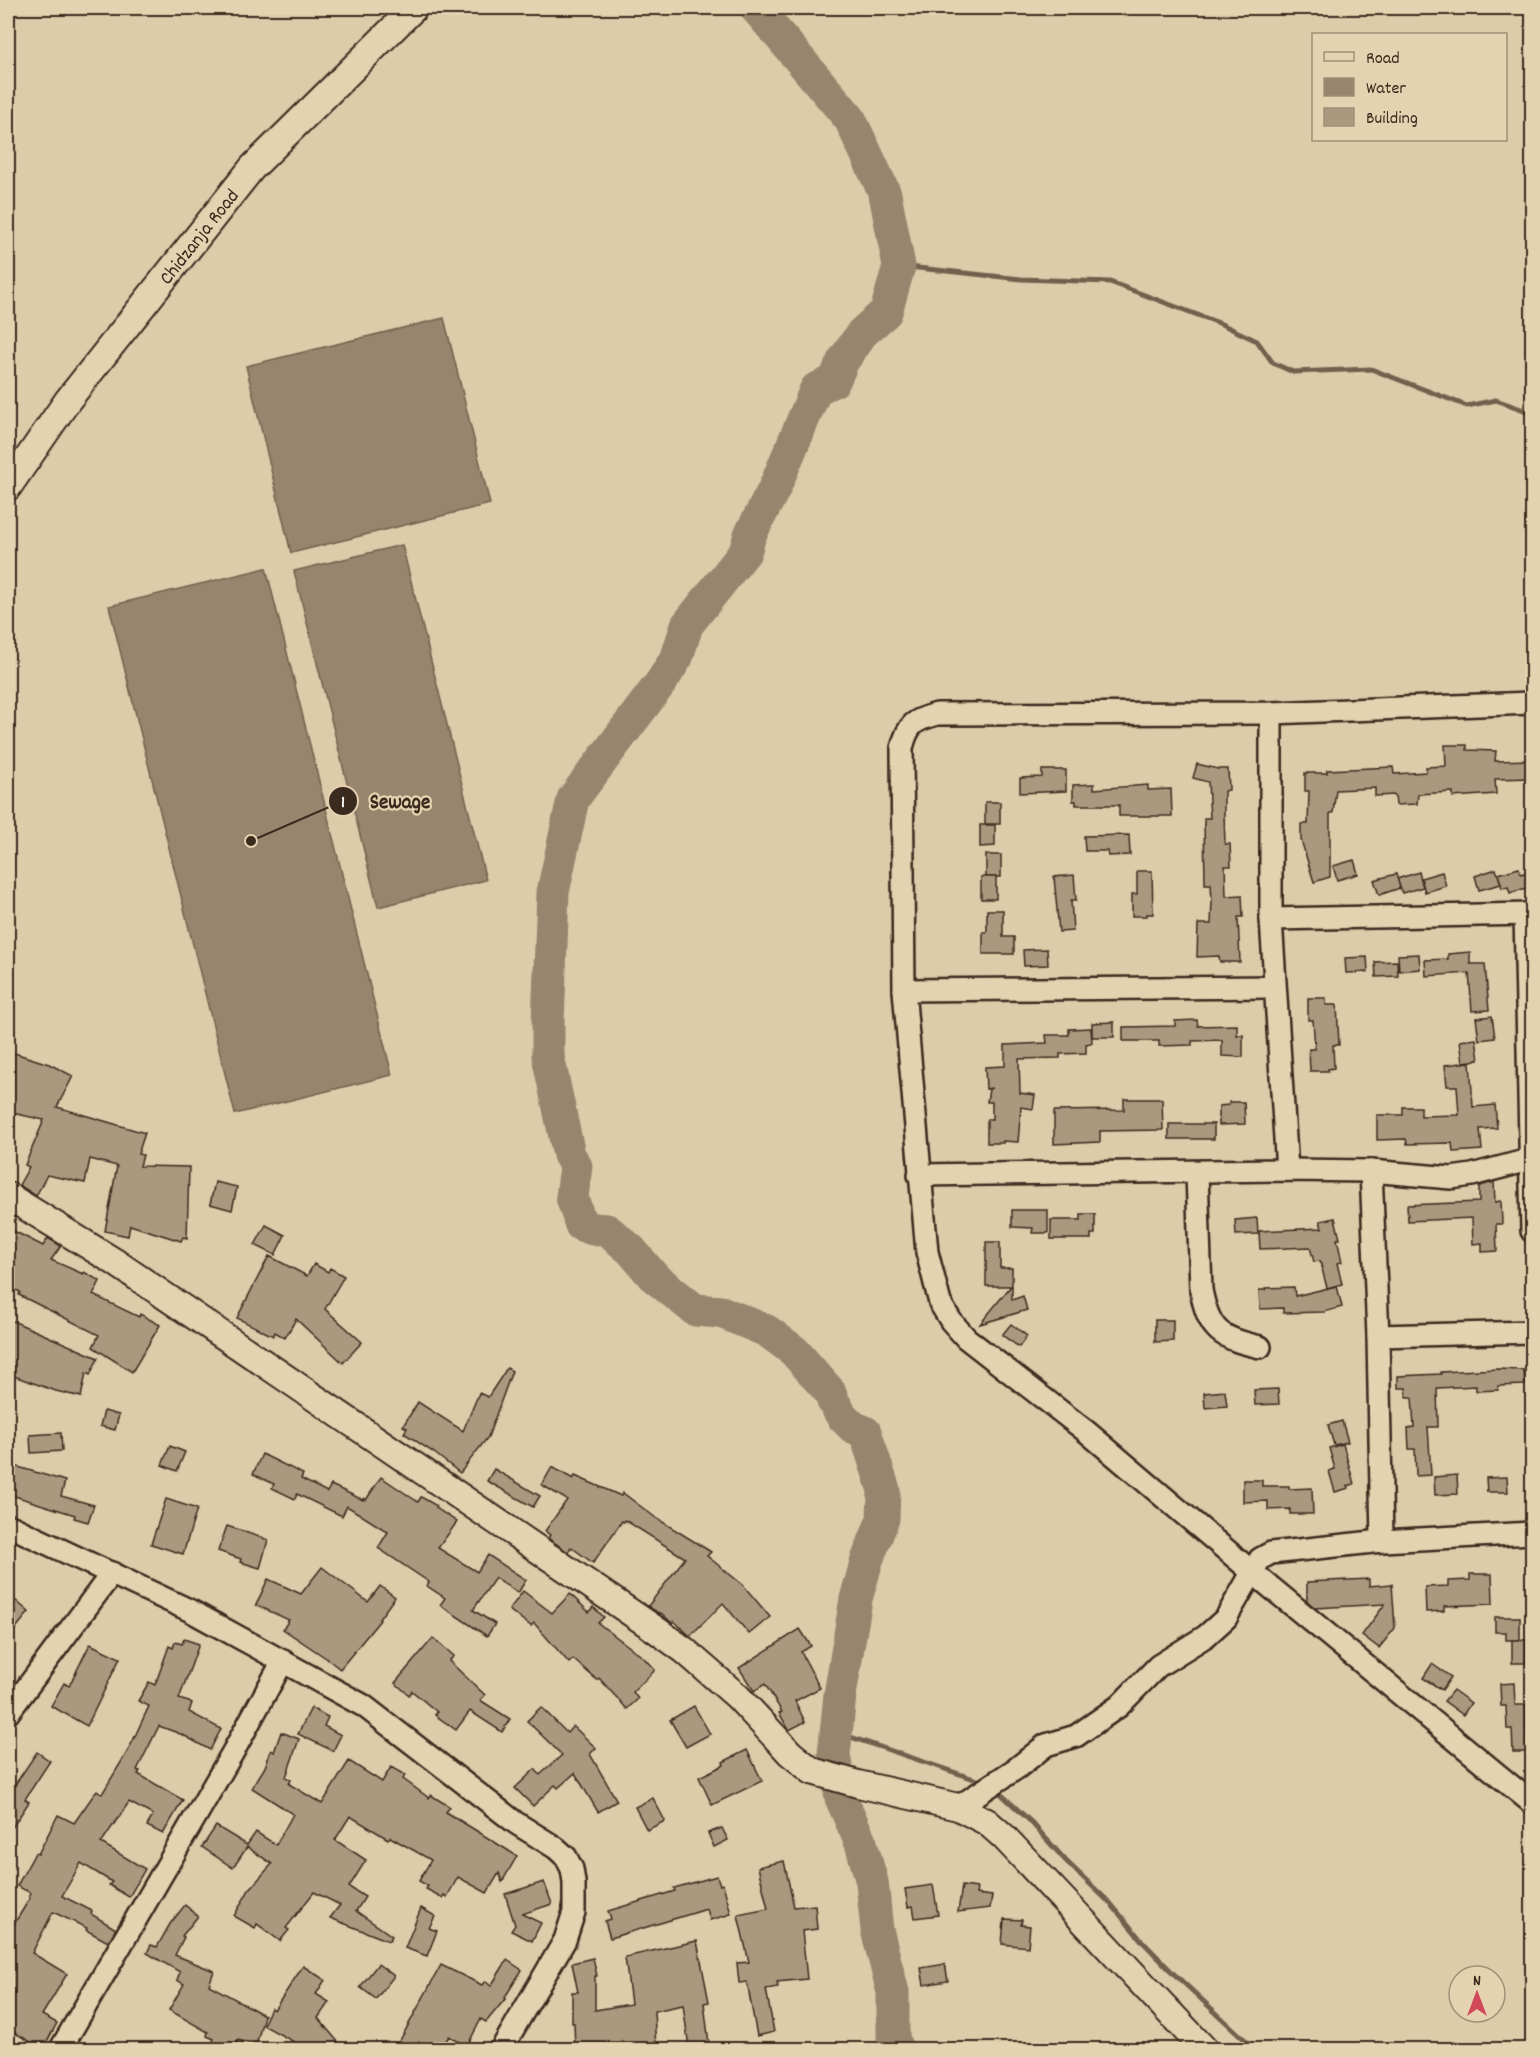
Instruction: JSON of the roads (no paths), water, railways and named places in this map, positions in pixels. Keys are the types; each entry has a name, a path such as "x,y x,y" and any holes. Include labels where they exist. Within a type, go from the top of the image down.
{"street":[{"name":"Chidzanja Road","path":"8,487 68,400 252,168 414,8"},
{"path":"1533,704 1271,713 937,714 919,719 906,731 902,748 904,990 927,1252 940,1303 951,1321 966,1338 1087,1432 1251,1571 1533,1803"},
{"path":"1271,713 1271,919 1287,1170"},
{"path":"1271,919 1529,914 1533,1231"},
{"path":"904,990 1274,987"},
{"path":"919,1175 1287,1170 1371,1171 1451,1178 1472,1175 1532,1159"},
{"path":"1371,1171 1378,1336 1382,1541"},
{"path":"1197,1173 1201,1290 1204,1307 1218,1331 1232,1340 1260,1347"},
{"path":"8,1196 115,1262 669,1639 738,1697 789,1753 813,1771 958,1807 987,1822 1004,1837 1205,2049"},
{"path":"1378,1336 1533,1332"},
{"path":"8,1525 191,1611 364,1706 516,1823 556,1848 566,1857 572,1869 574,1882 574,1912 571,1926 501,2049"},
{"path":"958,1807 1017,1768 1046,1745 1076,1736 1119,1706 1158,1665 1206,1636 1226,1618 1260,1558 1271,1553 1382,1541 1533,1533"},
{"path":"8,1713 112,1573"},
{"path":"60,2049 233,1752 283,1661"}],"water":[{"path":"444,318 490,504 291,553 246,366"},
{"path":"402,545 486,880 378,907 294,571"},
{"path":"266,568 392,1075 235,1114 109,606"}],"waterway":[{"path":"756,8 850,119 885,194 899,266 886,312 862,333 843,361 834,381 816,389 774,489 750,535 745,552 687,625 677,657 662,681 573,799 553,892 548,1056 569,1155 576,1166 572,1197 581,1225 607,1230 631,1250 653,1276 695,1310 721,1312 767,1331 794,1351 830,1392 842,1416 853,1427 865,1432 884,1490 883,1519 867,1560 856,1599 840,1695 834,1754 841,1798 861,1843 872,1882 877,1930 893,1992 893,2037 897,2050"},
{"path":"899,266 1021,279 1110,282 1219,323 1257,341 1273,363 1293,372 1371,369 1467,406 1496,400 1524,410 1532,416"},
{"path":"836,1732 983,1782"},
{"path":"1000,1793 1111,1904 1172,1972 1256,2050"}],"place":[{"name":"Sewage","path":"251,841"}]}
